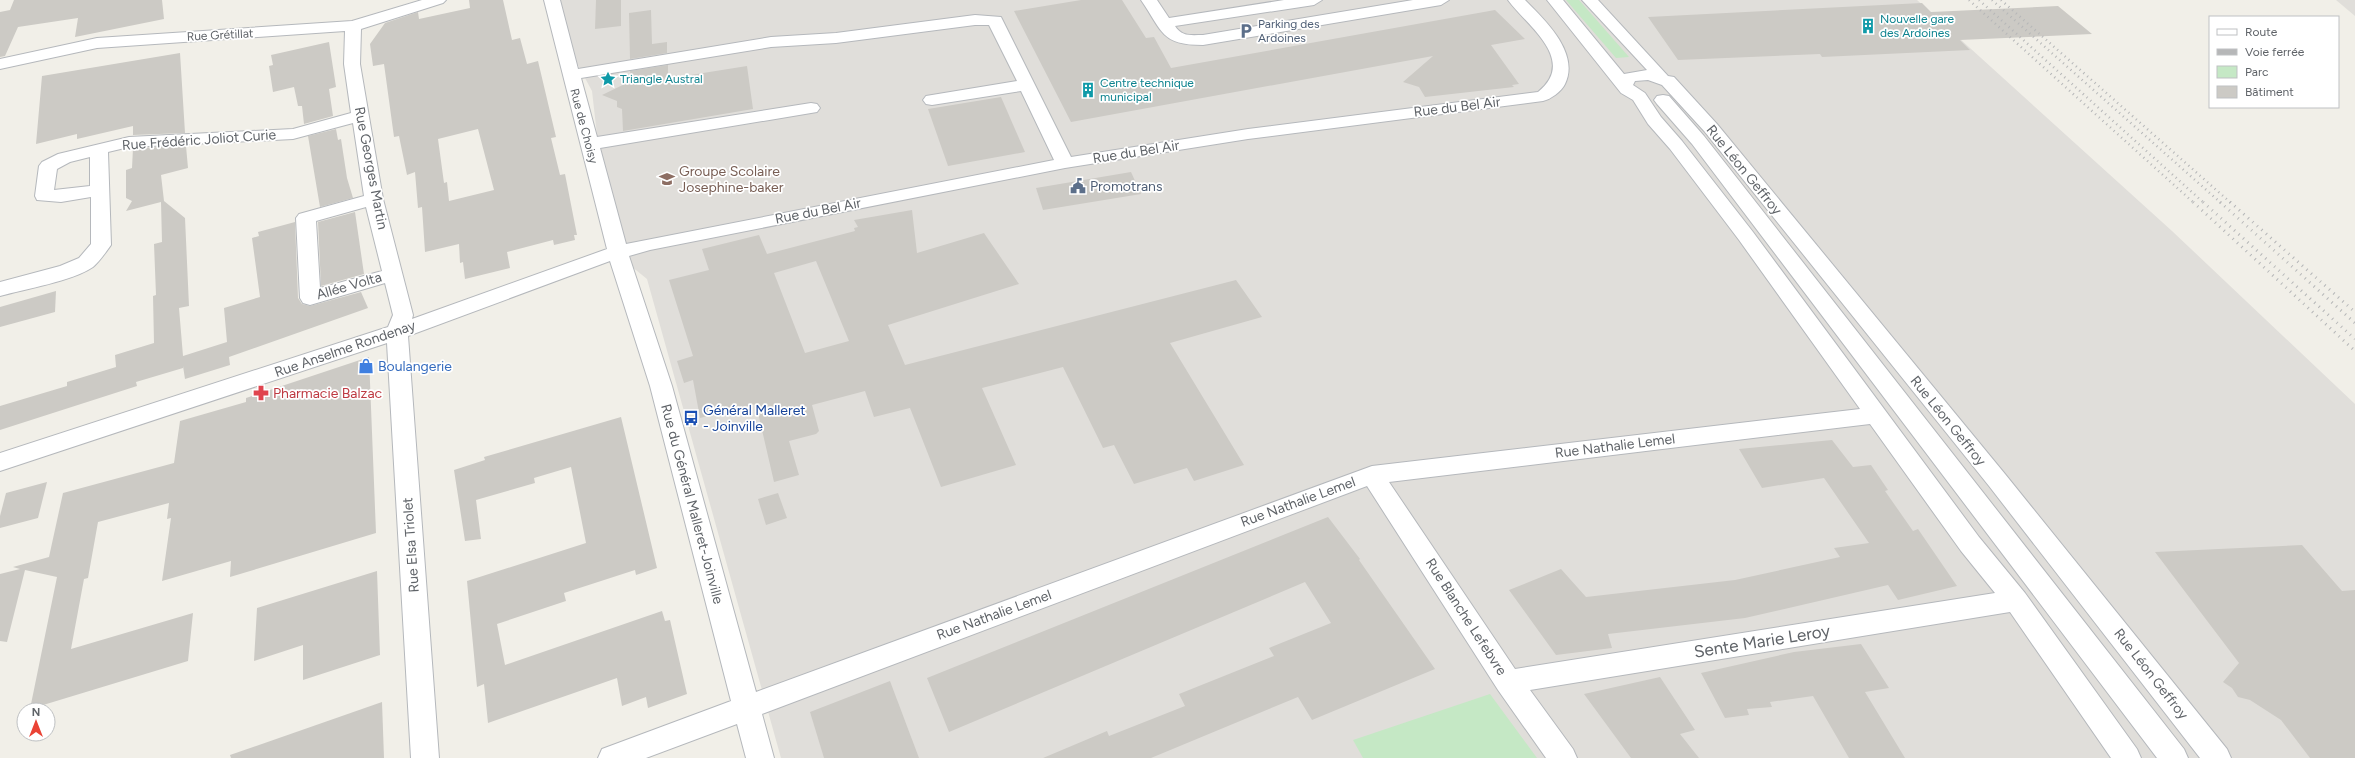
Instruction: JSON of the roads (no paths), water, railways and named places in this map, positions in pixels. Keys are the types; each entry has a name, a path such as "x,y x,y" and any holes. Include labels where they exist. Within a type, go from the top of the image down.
{"street":[{"name":"Rue Grétillat","path":"0,64 97,43 353,26 438,0"},
{"name":"Rue de Choisy","path":"552,0 589,144 619,251"},
{"path":"1151,0 1173,35 1183,40 1203,40 1441,0"},
{"path":"1166,23 1313,0 1328,19"},
{"path":"1555,0 1676,145 1746,236 1970,544 2016,600 2127,758"},
{"name":"Rue Léon Geffroy","path":"1590,0 1613,26 1645,57 1666,89 1711,128 1992,474 2217,758"},
{"name":"Rue du Bel Air","path":"619,251 1064,163 1248,134 1543,96 1554,90 1560,82 1562,71 1560,61 1556,48 1547,35 1517,1"},
{"path":"571,75 771,42 836,38 975,20 995,20 1025,85 1064,163"},
{"name":"Rue Georges Martin","path":"353,26 352,64 374,199 403,315 397,332"},
{"path":"1632,91 1627,79 1637,75 1666,89 1698,140 2174,758"},
{"path":"932,100 1025,85"},
{"path":"589,144 811,108"},
{"name":"Rue Frédéric Joliot Curie","path":"99,190 61,196 44,196 48,166 64,158 130,142 294,134 361,116"},
{"path":"0,289 67,271 86,262 101,245 99,150"},
{"name":"Allée Volta","path":"374,199 306,218 310,298 393,274"},
{"name":"Rue Anselme Rondenay","path":"0,462 397,332 619,251"},
{"name":"Rue du Général Malleret-Joinville","path":"619,251 621,264 661,386 689,498 760,758"},
{"name":"Rue Elsa Triolet","path":"397,332 425,758"},
{"name":"Rue Nathalie Lemel","path":"612,758 1372,475 1877,415"},
{"name":"Rue Blanche Lefebvre","path":"1372,475 1508,682 1563,758"},
{"name":"Sente Marie Leroy","path":"1508,682 2016,600"}],"railway":[{"path":"1969,0 2194,203"},
{"path":"1979,0 2204,203"},
{"path":"1992,0 2221,203"},
{"path":"2001,0 2231,203"},
{"path":"2193,202 2355,351"},
{"path":"2203,202 2355,339"},
{"path":"2220,202 2355,323"},
{"path":"2230,202 2355,312"}],"place":[{"name":"Nouvelle gare des Ardoines","path":"1868,26"},
{"name":"Parking des Ardoines","path":"1246,31"},
{"name":"Triangle Austral","path":"608,79"},
{"name":"Centre technique municipal","path":"1088,90"},
{"name":"Groupe Scolaire Josephine-baker","path":"667,179"},
{"name":"Promotrans","path":"1078,186"},
{"name":"Boulangerie","path":"366,366"},
{"name":"Pharmacie Balzac","path":"261,393"},
{"name":"Général Malleret - Joinville","path":"691,418"}]}
